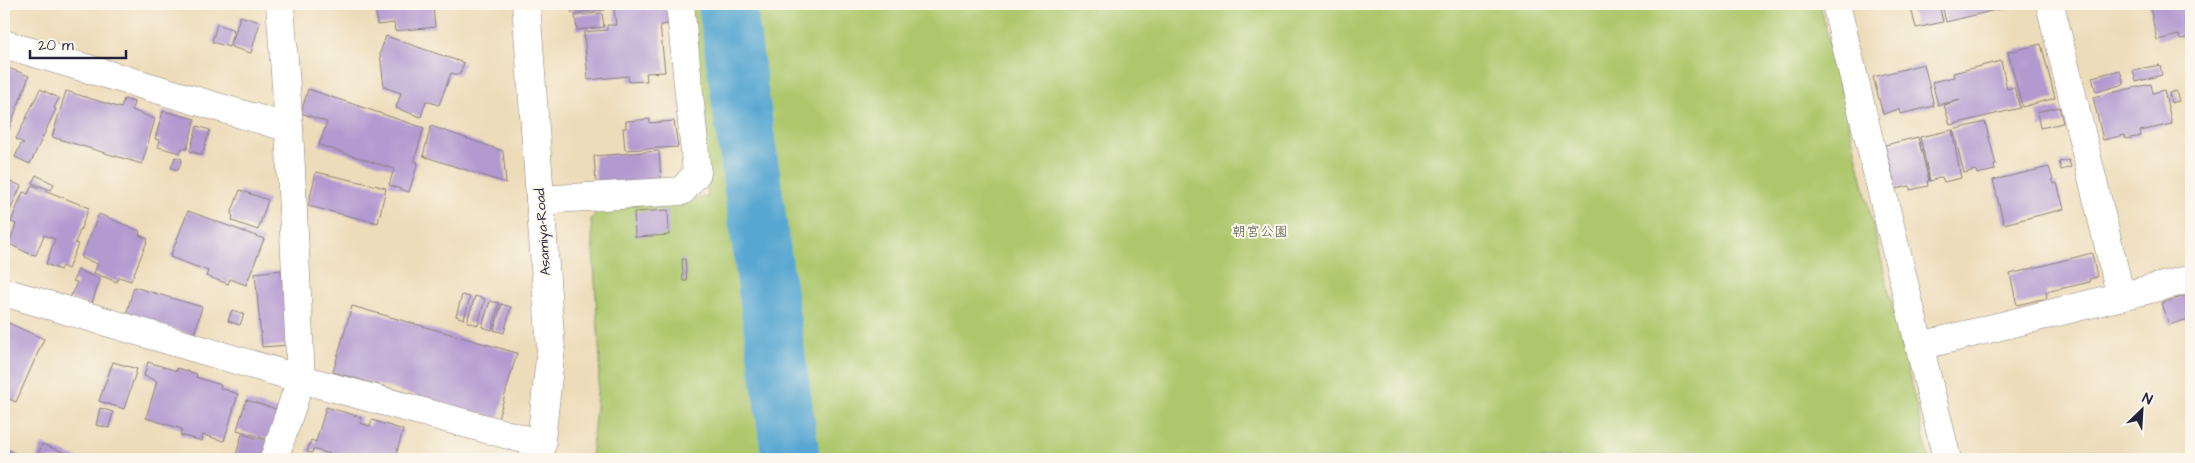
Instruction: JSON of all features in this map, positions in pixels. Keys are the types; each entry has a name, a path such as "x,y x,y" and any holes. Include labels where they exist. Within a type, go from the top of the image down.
{"street":[{"path":"274,459 301,379 289,128 280,4"},
{"name":"Asamiya-Road","path":"526,4 551,349 540,452"},
{"path":"540,200 682,191 697,173 680,4"},
{"path":"1836,4 1947,459"},
{"path":"2050,4 2122,297"},
{"path":"4,44 289,128"},
{"path":"1920,346 2191,279"},
{"path":"4,292 301,379 540,452"}],"green space":[{"name":"朝宮公園","path":"690,4 1820,4 1929,459 591,459 600,362 591,219 599,209 708,197"}],"building":[{"path":"375,4 420,4 420,7 433,5 435,27 395,31 394,23 377,25"},
{"path":"571,4 604,4 605,10 572,13"},
{"path":"613,4 669,4 671,24 660,25 665,72 646,73 647,81 629,82 628,76 588,80 584,32 607,30 607,25 616,25"},
{"path":"1910,4 1939,4 1943,22 1916,28"},
{"path":"1942,4 2012,4 2012,6 1946,22"},
{"path":"2149,4 2191,4 2191,37 2180,39 2179,35 2157,40"},
{"path":"602,13 604,27 577,30 575,15"},
{"path":"240,16 260,22 251,53 231,47"},
{"path":"217,24 234,30 229,47 212,42"},
{"path":"386,36 464,63 459,75 451,73 439,105 426,101 421,117 396,108 401,93 384,87 380,53"},
{"path":"2041,44 2055,98 2022,107 2008,52"},
{"path":"2001,61 2007,89 2014,87 2020,108 1950,125 1944,105 1960,100 1938,105 1932,82 1954,77 1953,73"},
{"path":"1924,64 1934,106 1900,114 1899,109 1883,114 1873,77"},
{"path":"2160,65 2162,75 2136,82 2133,70"},
{"path":"6,67 29,76 8,132 4,130 4,73"},
{"path":"2120,70 2124,84 2096,92 2092,77"},
{"path":"2151,84 2153,93 2164,90 2172,124 2140,131 2141,136 2126,139 2125,135 2103,140 2093,97"},
{"path":"40,89 59,98 54,108 56,109 30,164 15,157 21,144 24,143 16,139"},
{"path":"308,89 424,128 414,161 418,162 409,192 389,185 394,169 319,145 327,122 301,113"},
{"path":"66,91 121,108 124,99 134,102 132,110 155,119 142,164 52,137"},
{"path":"2176,91 2179,101 2171,103 2169,93"},
{"path":"2059,107 2063,123 2040,128 2037,112"},
{"path":"163,111 195,119 187,149 182,148 180,153 158,147 160,140 155,139"},
{"path":"650,119 650,123 674,121 678,147 625,150 623,128 626,128 626,121"},
{"path":"1985,122 1996,165 1994,165 1995,170 1977,174 1976,170 1964,173 1953,130"},
{"path":"197,126 210,130 202,155 190,151"},
{"path":"431,126 503,151 506,183 423,156"},
{"path":"1952,130 1961,178 1944,182 1942,177 1930,181 1920,137"},
{"path":"1918,137 1929,181 1927,181 1928,186 1910,190 1910,186 1896,189 1885,145"},
{"path":"659,151 661,180 596,184 594,156"},
{"path":"175,157 182,159 178,170 171,168"},
{"path":"2069,160 2071,167 2061,170 2059,162"},
{"path":"2049,167 2054,184 2057,183 2064,209 2004,224 1993,180"},
{"path":"316,172 386,188 378,223 308,206"},
{"path":"36,175 54,184 51,190 32,183"},
{"path":"4,178 21,186 4,224"},
{"path":"32,185 89,208 75,243 78,244 68,269 62,266 60,270 46,264 55,239 44,235 36,255 9,244 16,224 11,222 23,192 28,194"},
{"path":"240,190 268,200 258,230 232,221 233,216 231,214"},
{"path":"668,210 669,235 635,237 634,212"},
{"path":"188,211 264,239 246,285 230,279 228,284 206,276 208,271 170,257"},
{"path":"99,214 140,231 139,235 148,239 131,281 119,277 117,282 94,273 98,264 81,258"},
{"path":"2092,253 2097,277 2089,279 2090,282 2046,292 2047,298 2017,305 2010,274"},
{"path":"682,259 685,259 687,281 683,281"},
{"path":"78,270 100,279 91,306 70,298 77,282 73,281"},
{"path":"281,270 289,345 262,347 255,273"},
{"path":"134,287 202,307 194,335 126,315"},
{"path":"2190,294 2191,318 2169,325 2162,303"},
{"path":"462,295 470,297 464,319 456,316"},
{"path":"475,296 485,299 478,325 467,322"},
{"path":"490,301 499,303 492,330 482,327"},
{"path":"501,304 511,307 504,333 494,330"},
{"path":"352,306 517,353 498,419 333,372"},
{"path":"232,310 244,314 240,325 228,321"},
{"path":"4,321 44,339 16,402 4,397"},
{"path":"113,362 137,369 124,409 99,401"},
{"path":"148,362 177,371 177,368 197,374 196,377 221,385 220,388 238,394 224,441 203,435 202,441 180,435 182,429 146,418 157,381 144,376"},
{"path":"246,400 286,412 277,442 237,430"},
{"path":"326,407 361,417 360,423 370,426 372,420 403,430 395,459 347,459 313,449 312,453 307,452 311,440 316,442"},
{"path":"100,408 113,412 109,428 96,425"},
{"path":"242,434 272,442 267,459 235,459"},
{"path":"42,444 78,458 36,459"},
{"path":"4,449 16,453 14,459 4,459"}],"waterway":[{"path":"727,4 791,459"}]}
